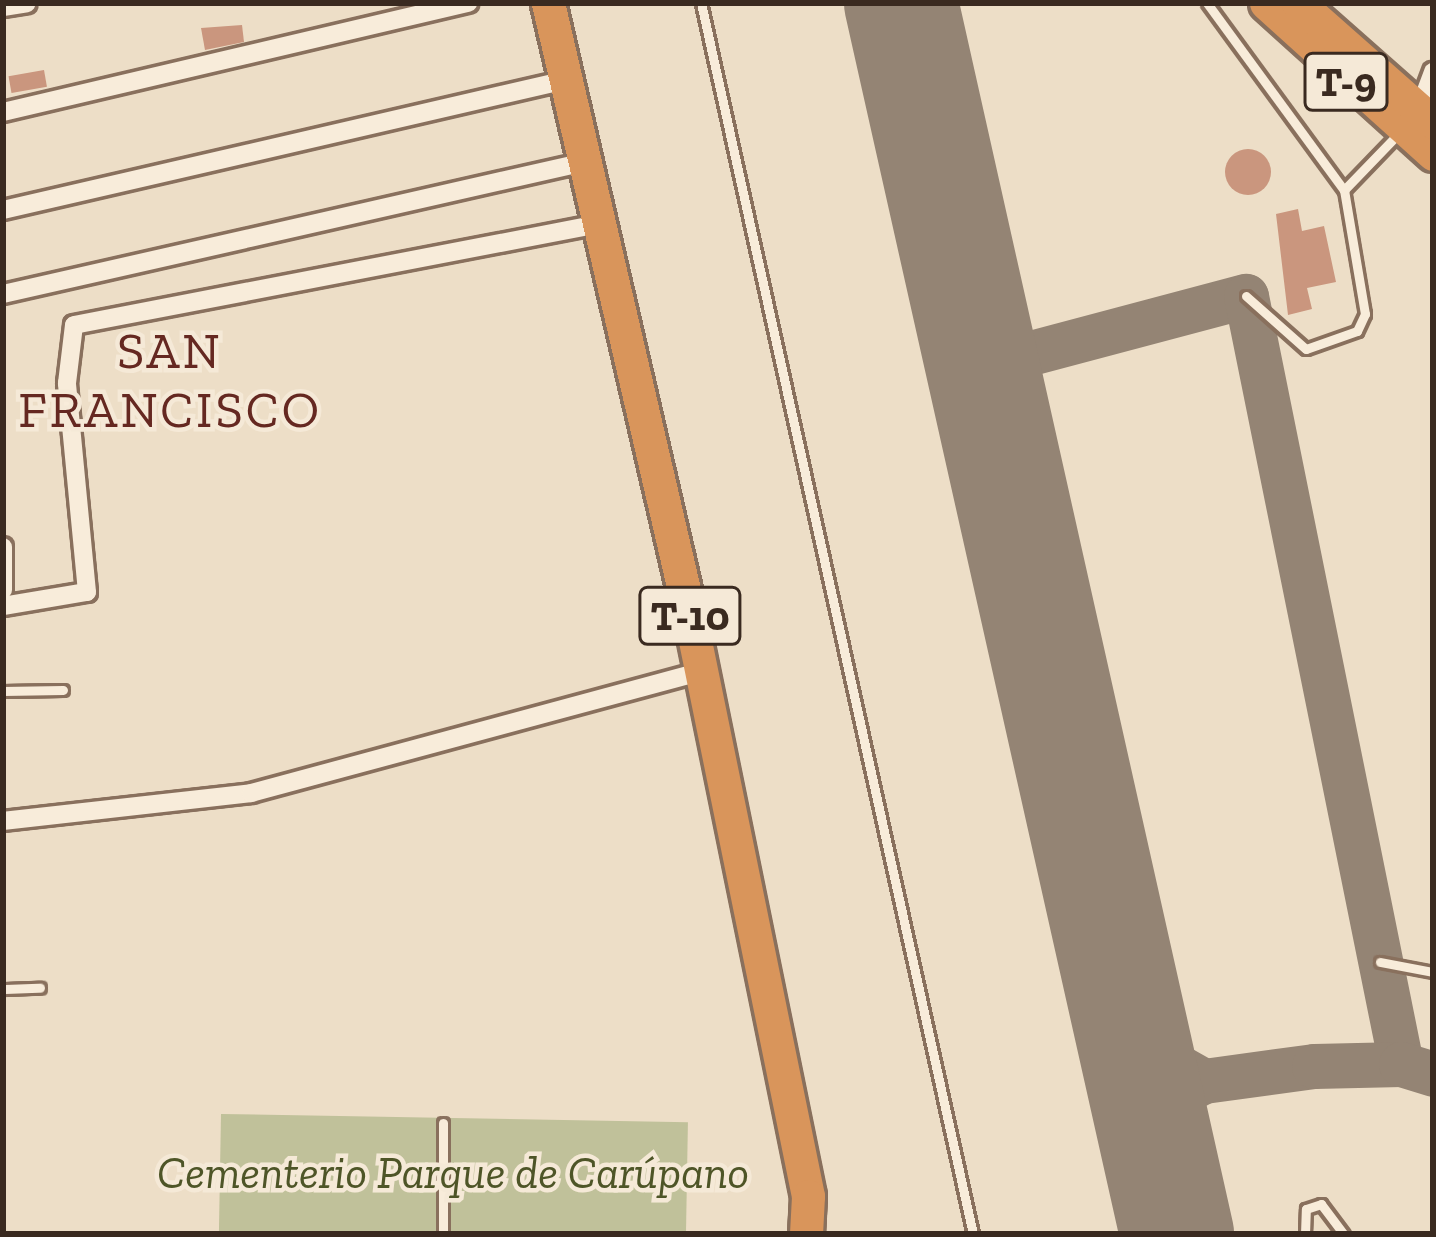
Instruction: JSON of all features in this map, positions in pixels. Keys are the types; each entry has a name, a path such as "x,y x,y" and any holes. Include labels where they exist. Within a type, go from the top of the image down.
{"highway":[{"name":"T-10","path":"548,3 701,672 808,1196 806,1234"},
{"name":"T-9","path":"1266,3 1418,120"},
{"name":"T-9","path":"1298,3 1418,120 1433,154"}],"street":[{"path":"3,7 27,3"},
{"path":"3,112 468,3"},
{"path":"1418,120 1433,72"},
{"path":"3,210 566,80"},
{"path":"3,294 585,162"},
{"path":"3,606 86,592 67,383 74,325 599,224"},
{"path":"3,547 3,590"},
{"path":"3,821 251,793 701,672"}],"lane":[{"path":"701,3 812,540 973,1234"},
{"path":"1207,3 1344,190 1365,314 1358,331 1306,349 1246,296"},
{"path":"1344,190 1418,120"},
{"path":"3,691 63,689"},
{"path":"1380,962 1433,972"},
{"path":"3,989 40,988"},
{"path":"442,1234 443,1123"},
{"path":"1305,1234 1306,1209 1321,1204 1344,1234"}],"green space":[{"name":"Cementerio Parque de Carúpano","path":"221,1114 688,1122 686,1234 219,1234"}],"building":[{"path":"242,25 244,42 205,50 201,28"},
{"path":"44,70 47,87 11,93 9,76"},
{"path":"1248,149 1264,156 1271,172 1264,188 1248,195 1232,188 1225,172 1232,156"},
{"path":"1298,209 1302,231 1324,226 1336,282 1307,288 1312,309 1288,315 1276,214"}],"taxiway":[{"path":"982,366 1246,296 1401,1064"},
{"path":"1133,1041 1204,1081 1184,1091 1155,1140"},
{"path":"1204,1081 1314,1066 1401,1064 1433,1074"}],"runway":[{"path":"901,3 1177,1234"}],"district":[{"name":"SAN FRANCISCO","path":"170,381"}]}
